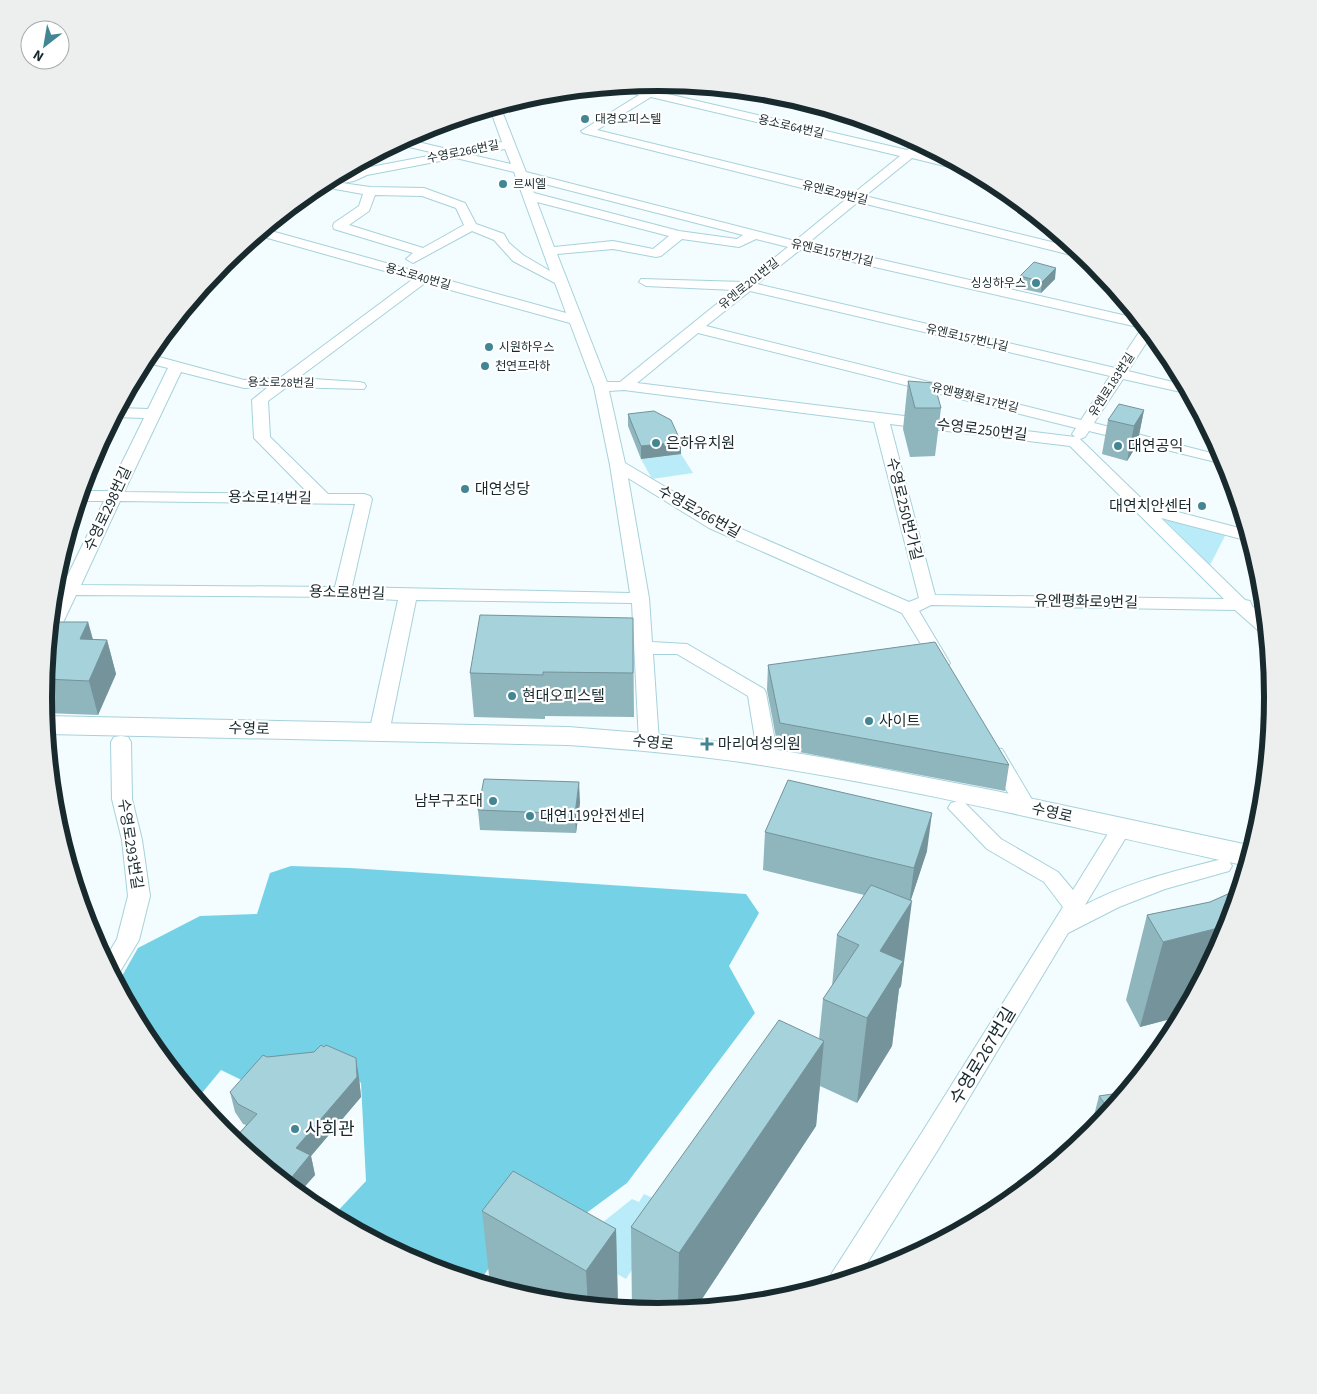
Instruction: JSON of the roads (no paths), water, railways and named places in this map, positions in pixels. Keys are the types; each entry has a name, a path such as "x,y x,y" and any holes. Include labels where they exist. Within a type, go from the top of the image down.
{"main road":[{"name":"수영로","path":"53,725 138,725 379,734 568,736 649,742 768,758 928,787 1027,808 1233,869"},
{"name":"수영로","path":"54,741 366,750 616,754 660,758 774,772 958,808 1117,836 1244,855"}],"street":[{"path":"648,95 654,91"},
{"name":"용소로64번길","path":"636,92 944,162"},
{"name":"유엔로29번길","path":"648,95 587,131 1068,250"},
{"name":"수영로266번길","path":"498,113 601,387 618,465 715,524 909,609"},
{"name":"유엔로157번가길","path":"411,144 797,245 1134,322"},
{"name":"수영로266번길","path":"415,161 510,144"},
{"name":"유엔로201번길","path":"624,386 916,148"},
{"path":"345,179 364,172 415,161"},
{"path":"334,185 370,191 424,192 461,206 470,226 498,237 504,246 525,263 561,281"},
{"path":"370,191 365,208 339,226 423,252"},
{"path":"530,196 679,236 739,243 755,234"},
{"path":"396,270 423,252 470,226"},
{"name":"용소로40번길","path":"268,234 576,320"},
{"path":"550,251 613,245 656,253 679,236"},
{"path":"323,498 262,438 260,400 423,278"},
{"name":"유엔로157번나길","path":"646,282 747,286 1179,388"},
{"name":"유엔평화로17번길","path":"695,328 1215,458"},
{"name":"유엔로183번길","path":"1075,442 1119,374 1140,329"},
{"name":"용소로28번길","path":"155,360 244,384 283,382 359,386"},
{"name":"수영로298번길","path":"62,589 114,496 176,366"},
{"name":"수영로250번길","path":"601,387 624,386 1075,442"},
{"path":"124,413 154,414"},
{"name":"수영로250번가길","path":"880,418 928,600"},
{"path":"1075,442 1259,622"},
{"path":"618,465 640,598 649,742"},
{"name":"용소로14번길","path":"87,496 364,499 342,592"},
{"path":"1142,508 1242,534"},
{"name":"용소로8번길","path":"62,590 342,592 408,595 640,598"},
{"path":"379,734 408,595"},
{"name":"유엔평화로9번길","path":"909,609 928,600 1239,604 1258,609"},
{"path":"909,609 948,675"},
{"path":"643,648 681,648 757,693 768,758"},
{"name":"수영로293번길","path":"114,963 128,940 139,896 132,840 122,798 121,742"},
{"path":"988,742 1027,808"},
{"path":"958,808 994,844 1051,877 1074,906"},
{"name":"수영로267번길","path":"846,1273 930,1141 1117,836"},
{"path":"1061,927 1111,902 1159,883 1233,869"}],"place":[{"name":"대경오피스텔","path":"585,119"},
{"name":"르씨엘","path":"503,184"},
{"name":"싱싱하우스","path":"1036,283"},
{"name":"시원하우스","path":"489,347"},
{"name":"천연프라하","path":"485,366"},
{"name":"은하유치원","path":"656,443"},
{"name":"대연공익","path":"1118,446"},
{"name":"대연성당","path":"465,489"},
{"name":"대연치안센터","path":"1202,506"},
{"name":"현대오피스텔","path":"512,696"},
{"name":"사이트","path":"869,721"},
{"name":"마리여성의원","path":"707,744"},
{"name":"남부구조대","path":"493,801"},
{"name":"대연119안전센터","path":"530,816"},
{"name":"사회관","path":"295,1129"}]}
